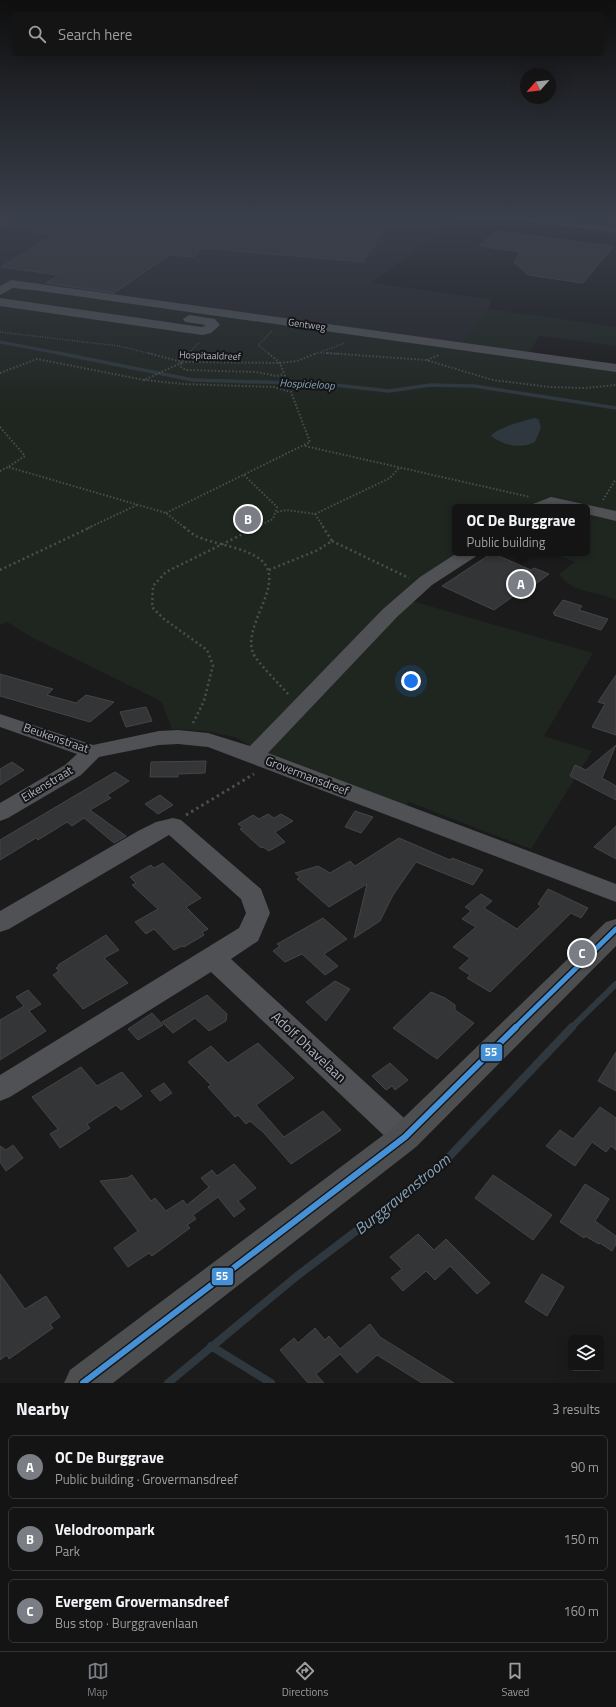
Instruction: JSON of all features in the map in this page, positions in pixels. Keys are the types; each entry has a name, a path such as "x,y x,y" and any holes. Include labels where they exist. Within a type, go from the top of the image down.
{"main road":[{"path":"83,1383 405,1137 616,929"}],"street":[{"name":"Gentweg","path":"0,291 6,283 616,368"},
{"path":"0,291 210,322 214,325 207,330 202,331 0,302"},
{"path":"591,510 616,516"},
{"name":"Grovermansdreef","path":"465,556 423,584 390,613 253,756 616,893"},
{"name":"Beukenstraat","path":"0,720 92,752 159,738 185,738 208,740 253,756"},
{"name":"Eikenstraat","path":"0,813 73,770 92,752"},
{"path":"0,923 146,837 164,828 173,826 215,861 252,895 258,913 249,934 213,958 0,1089"},
{"name":"Adolf Dhavelaan","path":"213,958 405,1137"}],"path":[{"path":"166,513 310,442 280,363 258,345 271,332 287,321"},
{"name":"Hospitaaldreef","path":"0,332 119,346 178,362 280,363 297,361 370,333"},
{"path":"318,353 426,360 493,380 550,387 585,388 616,385"},
{"path":"0,373 37,359 144,380 183,384 274,387 291,392"},
{"path":"181,363 181,367 190,370 256,372 277,376 284,374"},
{"path":"144,380 165,370"},
{"path":"0,427 25,456 8,468 0,471"},
{"path":"304,446 545,504"},
{"path":"8,468 166,513 195,536 250,554 261,560 268,570 270,584 251,639 253,654 296,704 300,706"},
{"path":"277,512 286,510 315,514 390,478 399,468"},
{"path":"185,738 204,701 213,665 207,650 164,619 152,607 153,586 166,572 182,566 219,545 273,519 277,512 277,507 244,475"},
{"path":"591,510 616,479"},
{"path":"0,570 137,505"},
{"path":"315,514 332,541 423,584"},
{"path":"268,570 318,550 332,541"},
{"path":"173,826 177,820 255,775 242,769 253,756"}],"shaded area":[{"path":"0,282 374,282 372,283 491,299 489,309 463,345 26,287 0,289"},
{"path":"16,288 616,369 616,600 570,585 559,574 575,562 560,556 590,556 590,504 452,504 452,556 472,556 428,585 412,601 593,653 544,736 592,751 531,849 409,802 405,806 254,748 235,737 205,731 172,729 161,701 31,637 7,622 0,625 0,293","holes":["536,418 539,420 541,428 535,442 505,428"]},
{"path":"489,309 616,327 616,346 539,336 529,354 463,345"},
{"path":"536,418 539,420 541,428 535,442 530,444 518,446 507,444 491,436 498,430 505,427"}],"building":[{"path":"48,282 131,282 114,293 46,283"},
{"path":"487,556 499,556 531,570 534,568 549,574 525,592 522,590 494,610 442,586"},
{"path":"563,600 582,606 579,610 608,619 601,630 554,615 555,614 553,613"},
{"path":"0,674 53,689 47,695 76,703 86,695 114,702 90,722 0,696"},
{"path":"616,675 616,735 592,727 605,704 598,702"},
{"path":"146,707 152,721 126,727 120,712"},
{"path":"616,745 602,778 616,786 616,800 570,776 575,765 586,770"},
{"path":"206,761 205,773 178,774 178,777 150,777 151,762"},
{"path":"12,762 24,770 0,785 0,769"},
{"path":"115,772 129,781 107,795 111,798 90,810 126,836 114,843 84,818 72,826 67,822 38,840 36,838 0,860 0,840"},
{"path":"160,795 173,805 158,814 145,804"},
{"path":"355,811 373,817 361,833 345,827"},
{"path":"268,814 274,818 281,814 293,821 275,832 285,842 269,851 263,847 261,848 240,829 243,828 238,824 253,815 259,819"},
{"path":"616,826 616,859 594,847"},
{"path":"399,838 450,860 452,858 483,870 473,885 416,862 393,895 380,921 354,938 367,884 329,907 297,879 300,877 295,873 318,866 330,873 350,861 355,866"},
{"path":"163,863 201,898 186,907 208,929 202,932 204,935 184,947 182,946 174,950 154,929 146,934 135,922 158,909 132,885 136,883 130,877 151,865 154,868"},
{"path":"548,889 588,908 581,918 571,913 490,992 467,978 470,975 459,968 470,958 453,947 476,927 462,919 471,911 465,907 481,894 492,901 484,908 517,929 541,906 538,904"},
{"path":"323,918 347,939 324,954 338,966 325,975 302,954 285,962 273,951 280,946 277,944"},
{"path":"106,935 119,950 104,958 128,983 83,1009 53,975 59,971 56,968 59,966 58,965"},
{"path":"335,981 350,989 326,1021 306,1002"},
{"path":"28,990 41,1004 29,1011 46,1031 0,1060 0,1020 24,1006 16,997"},
{"path":"431,992 445,998 455,1005 455,1010 474,1023 437,1059 393,1028"},
{"path":"207,995 227,1014 226,1021 209,1031 195,1018 173,1033 162,1022"},
{"path":"152,1013 163,1025 138,1040 128,1029"},
{"path":"258,1043 294,1078 256,1105 284,1137 323,1111 341,1130 291,1164 264,1133 250,1121 246,1124 238,1115 235,1117 208,1087 211,1085 188,1062 211,1046 228,1063"},
{"path":"616,1052 616,1091 598,1081"},
{"path":"390,1063 408,1080 395,1090 392,1086 386,1090 372,1076"},
{"path":"81,1067 97,1086 122,1072 142,1096 121,1110 116,1105 87,1124 90,1128 60,1148 50,1134 58,1129 32,1097"},
{"path":"164,1083 172,1093 160,1101 151,1091"},
{"path":"600,1107 616,1118 616,1150 611,1146 606,1152 592,1142 575,1166 546,1146 560,1130 573,1139"},
{"path":"13,1145 23,1158 6,1171 0,1162 0,1146 6,1150"},
{"path":"234,1164 256,1188 238,1201 245,1209 234,1217 218,1197 193,1215 196,1219 187,1225 190,1228 152,1256 149,1253 128,1267 114,1248 138,1231 100,1181 127,1178 132,1175 151,1201 155,1198 166,1211 183,1200 187,1205 209,1187 201,1178 212,1170 217,1176"},
{"path":"493,1175 552,1215 533,1240 475,1198"},
{"path":"585,1184 609,1199 595,1221 616,1236 616,1244 612,1251 585,1236 584,1238 560,1222"},
{"path":"418,1234 434,1250 446,1239 490,1283 477,1294 450,1266 435,1280 426,1271 403,1291 391,1278 402,1269 390,1257"},
{"path":"0,1274 25,1309 46,1296 60,1317 50,1324 53,1328 9,1359 7,1355 0,1360"},
{"path":"542,1274 564,1287 547,1316 525,1302"},
{"path":"370,1324 380,1337 454,1383 422,1383 377,1355 357,1373 340,1354 316,1374 324,1383 308,1383 280,1350 294,1338 298,1343 315,1328 325,1340 329,1336 340,1349"}],"waterway":[{"name":"Hospicieloop","path":"0,342 63,354"},
{"name":"Hospicieloop","path":"58,353 63,354"},
{"name":"Hospicieloop","path":"63,354 193,380 326,384 389,391 430,385 474,386 616,408"},
{"name":"Burggravenstroom","path":"572,1027 616,984"},
{"name":"Burggravenstroom","path":"212,1347 297,1276 397,1200 447,1159 572,1027"},
{"name":"Burggravenstroom","path":"168,1383 212,1347"},
{"path":"212,1347 271,1383"}],"transit line":[{"name":"55","path":"83,1383 405,1137 616,929"}],"place":[{"name":"Velodroompark","path":"248,519"},
{"name":"OC De Burggrave","path":"521,584"},
{"name":"Evergem Grovermansdreef","path":"582,953"}]}
